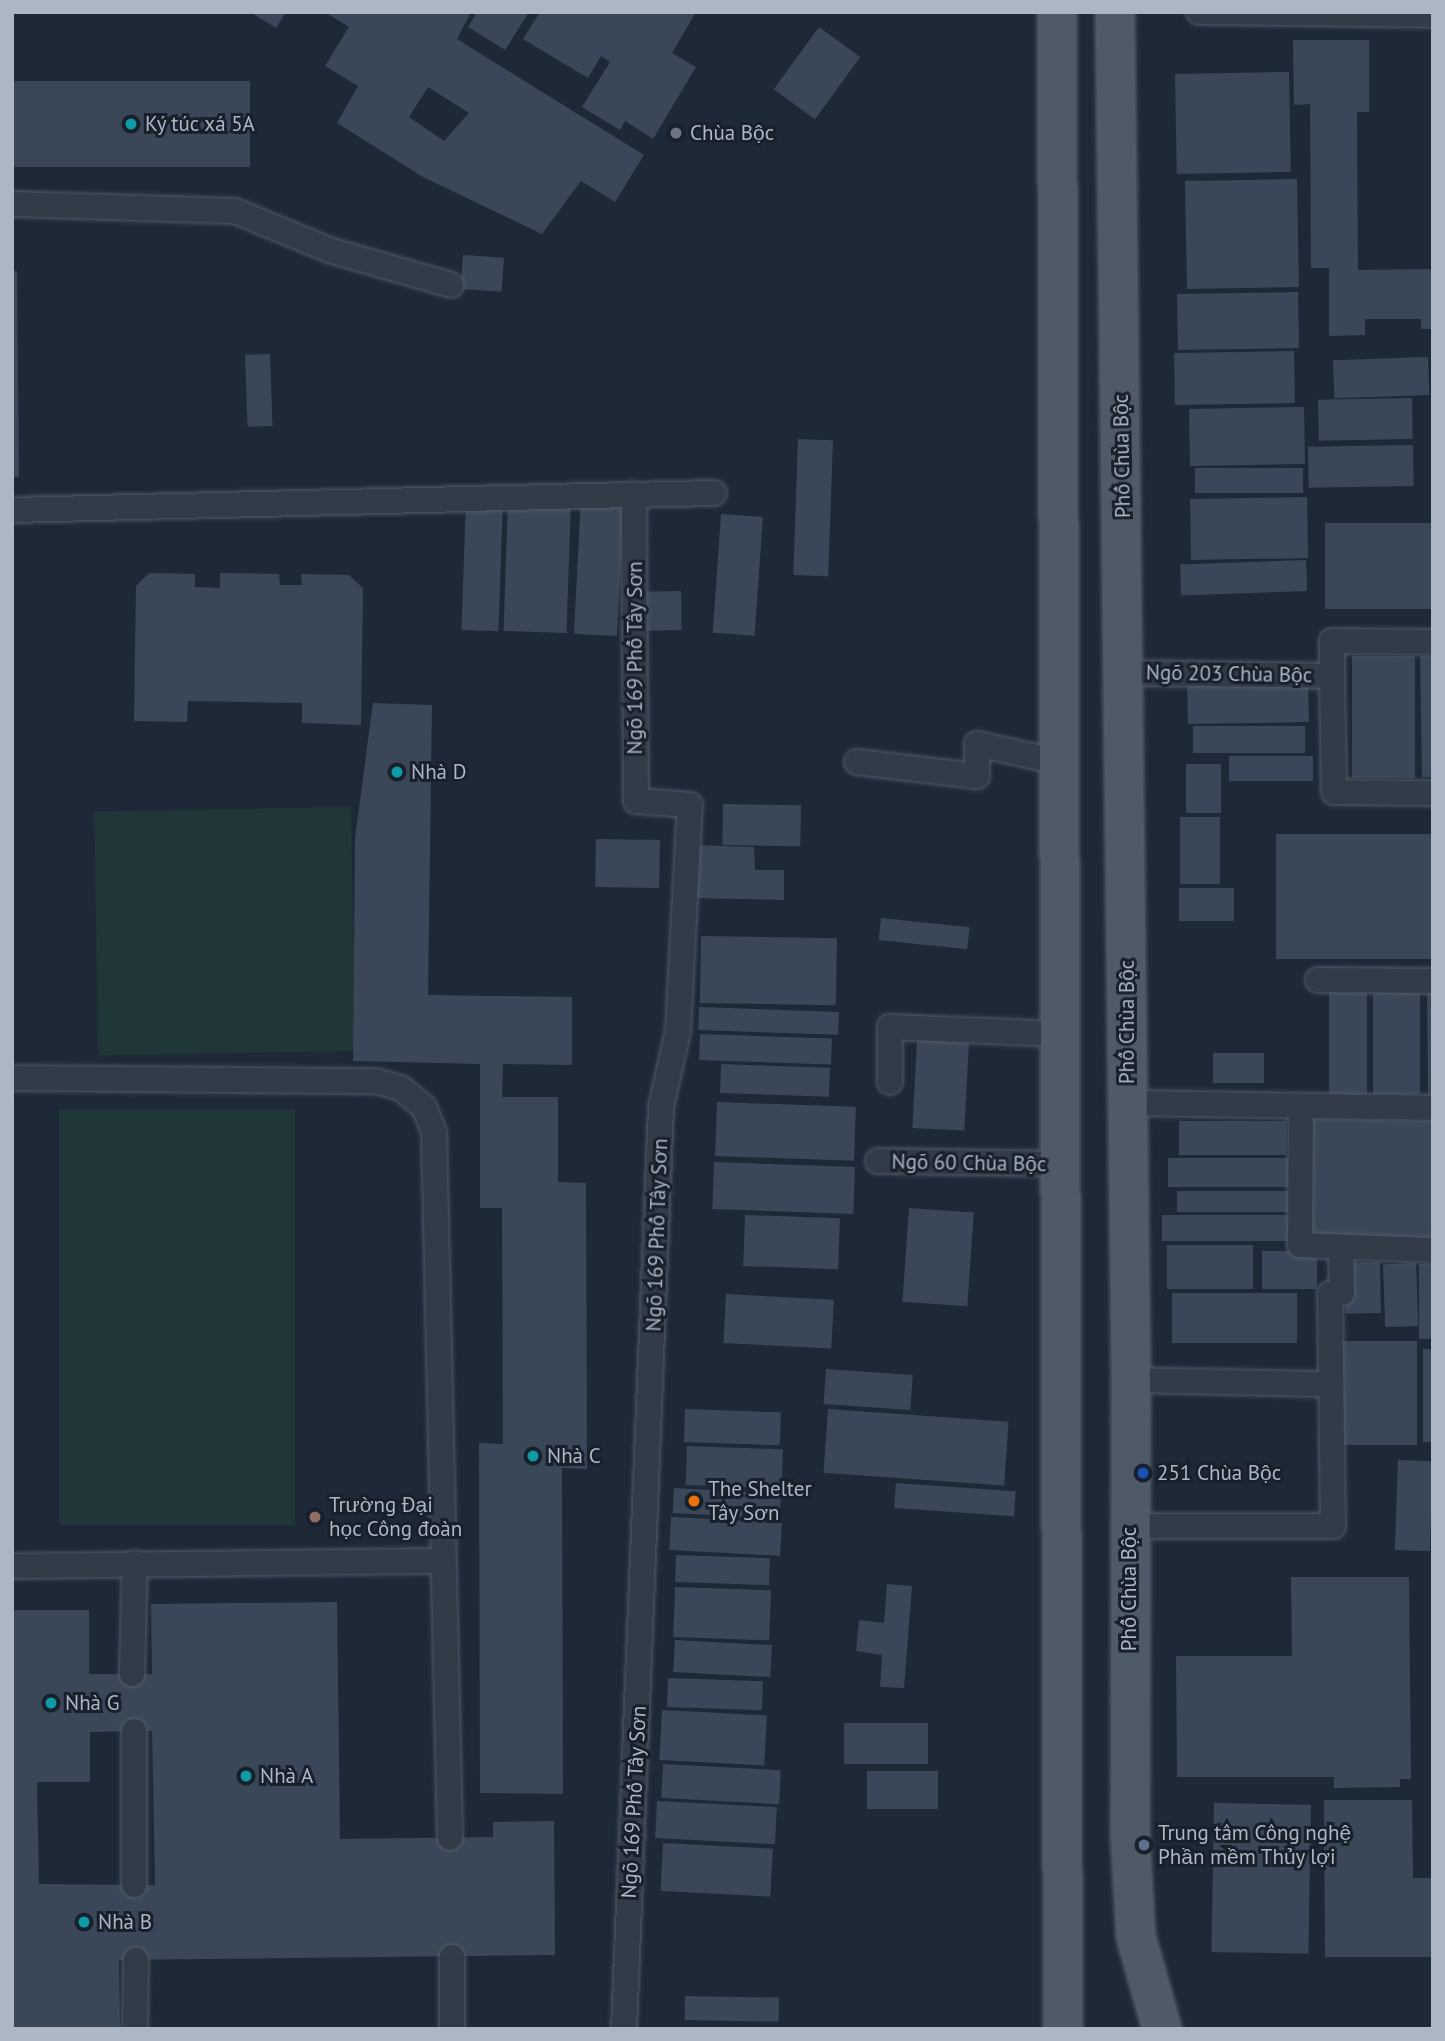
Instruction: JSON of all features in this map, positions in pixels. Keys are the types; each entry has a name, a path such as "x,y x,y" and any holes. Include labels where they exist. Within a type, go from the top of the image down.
{"main road":[{"path":"1057,12 1063,2029"},
{"name":"Phố Chùa Bộc","path":"1115,12 1126,673 1131,1380 1130,1834 1136,1937 1163,2029"}],"lane":[{"path":"1199,12 1433,15"},
{"path":"12,204 235,211 329,250 451,285"},
{"path":"12,510 714,493"},
{"name":"Ngõ 169 Phố Tây Sơn","path":"624,2029 661,1107 678,1031 690,805 636,801 634,494"},
{"path":"1433,642 1332,641 1334,792 1433,793"},
{"name":"Ngõ 203 Chùa Bộc","path":"1126,673 1332,676"},
{"path":"856,762 976,776 976,744 1059,762"},
{"path":"1318,980 1433,981"},
{"path":"890,1082 890,1027 1059,1034"},
{"path":"12,1078 375,1081 401,1088 424,1107 434,1132 439,1561 450,1838"},
{"path":"1127,1103 1433,1108"},
{"path":"1301,1107 1300,1245 1433,1250"},
{"name":"Ngõ 60 Chùa Bộc","path":"878,1161 1059,1164"},
{"path":"1129,1526 1333,1526 1330,1294 1342,1293 1341,1247"},
{"path":"1131,1380 1330,1384"},
{"path":"12,1566 439,1561"},
{"path":"132,1674 135,1563"},
{"path":"134,1731 134,1885"},
{"path":"452,1957 452,2029"},
{"path":"135,2029 136,1960"}],"green space":[{"path":"351,807 355,1051 98,1055 94,811"},
{"path":"59,1110 295,1110 295,1525 59,1525"}],"building":[{"path":"250,12 286,12 276,28"},
{"path":"325,12 471,12 457,39 644,155 615,202 581,181 542,234 423,177 337,123 358,86 325,66 349,27","holes":["428,87 469,113 444,141 409,117"]},
{"path":"477,12 529,12 505,50 468,27"},
{"path":"540,12 696,12 672,53 696,67 653,139 625,121 620,130 582,107 610,62 601,56 588,78 523,39"},
{"path":"819,27 860,57 815,119 774,89"},
{"path":"1293,40 1369,40 1369,112 1357,112 1358,270 1433,269 1433,329 1421,329 1421,319 1365,319 1365,335 1329,336 1329,268 1311,268 1310,104 1294,105"},
{"path":"1289,72 1291,172 1177,174 1175,74"},
{"name":"Ký túc xá 5A","path":"12,81 250,81 250,167 12,167"},
{"path":"1297,179 1299,287 1187,289 1185,181"},
{"path":"463,255 504,258 502,292 461,289"},
{"path":"12,271 17,271 19,477 12,477"},
{"path":"1298,292 1299,348 1178,350 1177,294"},
{"path":"1294,351 1295,403 1175,405 1174,353"},
{"path":"270,354 273,426 248,427 245,355"},
{"path":"1428,357 1429,395 1334,398 1333,360"},
{"path":"1412,398 1413,439 1319,441 1318,400"},
{"path":"1304,407 1305,464 1190,466 1189,409"},
{"path":"798,439 833,440 828,576 793,575"},
{"path":"1413,445 1414,486 1309,488 1308,447"},
{"path":"1195,468 1303,468 1303,493 1195,493"},
{"path":"1307,497 1308,558 1191,560 1190,499"},
{"path":"581,498 624,500 617,636 574,634"},
{"path":"466,499 503,500 498,631 461,630"},
{"path":"508,501 571,503 566,633 503,631"},
{"path":"721,514 763,517 755,636 713,633"},
{"path":"1325,523 1433,523 1433,609 1325,609"},
{"path":"1306,560 1307,591 1181,595 1180,564"},
{"path":"149,573 195,574 195,587 220,588 220,573 279,574 280,585 302,585 301,574 349,575 363,588 361,725 302,723 302,703 188,701 187,722 134,721 136,586"},
{"path":"681,591 682,630 644,631 643,592"},
{"path":"1352,656 1415,656 1415,778 1352,778"},
{"path":"1420,656 1433,656 1433,777 1422,777"},
{"path":"1308,671 1309,722 1188,724 1187,673"},
{"name":"Nhà C","path":"373,703 432,705 428,995 572,997 572,1065 503,1064 502,1097 558,1097 558,1182 586,1183 587,1469 562,1468 563,1794 480,1793 479,1443 503,1444 502,1208 480,1208 480,1064 353,1061 355,838"},
{"path":"1193,726 1305,726 1305,753 1193,753"},
{"path":"1229,756 1313,756 1313,781 1229,781"},
{"path":"1186,764 1221,764 1221,813 1186,813"},
{"path":"723,804 801,805 800,846 722,845"},
{"path":"1180,817 1220,817 1220,884 1180,884"},
{"path":"1276,834 1433,834 1433,959 1276,959"},
{"path":"596,839 660,840 659,888 595,887"},
{"path":"693,845 754,847 755,870 784,870 784,900 692,898"},
{"path":"1179,888 1234,888 1234,921 1179,921"},
{"path":"881,918 970,927 967,949 879,940"},
{"path":"701,936 837,938 836,1005 700,1003"},
{"path":"1373,984 1420,984 1420,1094 1373,1094"},
{"path":"1329,986 1367,986 1367,1096 1329,1096"},
{"path":"1427,989 1433,989 1433,1095 1428,1095"},
{"path":"699,1007 839,1012 838,1035 698,1030"},
{"path":"700,1034 832,1039 831,1065 699,1060"},
{"path":"917,1040 969,1043 964,1131 912,1128"},
{"path":"1213,1053 1264,1053 1264,1083 1213,1083"},
{"path":"721,1064 830,1068 829,1097 720,1093"},
{"path":"717,1102 856,1107 854,1161 715,1156"},
{"path":"1312,1119 1433,1121 1431,1241 1310,1239"},
{"path":"1179,1121 1286,1121 1286,1155 1179,1155"},
{"path":"1168,1158 1288,1158 1288,1187 1168,1187"},
{"path":"714,1162 855,1167 853,1214 712,1209"},
{"path":"1177,1191 1291,1191 1291,1212 1177,1212"},
{"path":"909,1208 974,1213 967,1306 902,1302"},
{"path":"745,1215 840,1218 838,1269 743,1266"},
{"path":"1162,1215 1290,1215 1290,1241 1162,1241"},
{"path":"1167,1245 1253,1245 1253,1289 1167,1289"},
{"path":"1262,1251 1317,1251 1317,1289 1262,1289"},
{"path":"1380,1262 1381,1313 1346,1314 1345,1263"},
{"path":"1416,1263 1418,1326 1385,1327 1383,1264"},
{"path":"1419,1264 1433,1264 1433,1339 1419,1339"},
{"path":"1172,1293 1297,1293 1297,1343 1172,1343"},
{"path":"726,1294 834,1300 831,1349 723,1343"},
{"path":"1338,1341 1417,1341 1417,1445 1338,1445"},
{"path":"1423,1349 1433,1349 1433,1442 1423,1442"},
{"path":"826,1369 913,1375 910,1410 824,1404"},
{"path":"685,1409 781,1412 780,1445 684,1442"},
{"path":"828,1409 1009,1422 1004,1485 824,1473"},
{"path":"687,1446 783,1449 782,1488 686,1485"},
{"path":"1398,1460 1433,1461 1430,1551 1395,1550"},
{"path":"896,1483 1016,1491 1014,1516 894,1508"},
{"path":"674,1488 781,1494 780,1519 673,1513"},
{"path":"671,1517 782,1523 780,1556 669,1550"},
{"path":"676,1555 770,1558 769,1585 675,1582"},
{"path":"1291,1577 1409,1577 1411,1779 1400,1779 1400,1787 1334,1788 1334,1777 1177,1777 1176,1656 1292,1656"},
{"path":"887,1584 912,1586 904,1688 880,1687 882,1655 856,1651 859,1620 884,1623"},
{"path":"675,1587 771,1590 769,1640 673,1637"},
{"name":"Nhà A","path":"337,1602 340,1839 493,1837 493,1822 554,1821 555,1955 119,1960 120,2029 12,2029 12,1610 89,1610 89,1674 152,1674 151,1604","holes":["152,1731 155,1885 39,1884 37,1782 90,1782 90,1732"]},
{"path":"675,1640 772,1645 770,1677 673,1672"},
{"path":"668,1678 763,1681 762,1710 667,1707"},
{"path":"662,1710 767,1715 764,1765 659,1760"},
{"path":"844,1723 928,1723 928,1764 844,1764"},
{"path":"663,1764 781,1770 779,1804 661,1798"},
{"path":"867,1771 938,1771 938,1809 867,1809"},
{"path":"1324,1800 1412,1800 1413,1878 1433,1878 1433,1957 1325,1957"},
{"path":"657,1801 777,1807 775,1844 655,1838"},
{"path":"1214,1803 1311,1805 1308,1954 1211,1952"},
{"path":"663,1843 773,1849 770,1897 660,1891"},
{"path":"685,1996 779,1998 779,2022 685,2020"}],"place":[{"name":"Ký túc xá 5A","path":"131,124"},
{"name":"Chùa Bộc","path":"676,133"},
{"name":"Nhà D","path":"397,772"},
{"name":"Nhà C","path":"533,1456"},
{"name":"251 Chùa Bộc","path":"1143,1473"},
{"name":"The Shelter Tây Sơn","path":"694,1501"},
{"name":"Trường Đại học Công đoàn","path":"315,1517"},
{"name":"Nhà G","path":"51,1703"},
{"name":"Nhà A","path":"246,1776"},
{"name":"Trung tâm Công nghệ Phần mềm Thủy lợi","path":"1144,1845"},
{"name":"Nhà B","path":"84,1922"}]}
